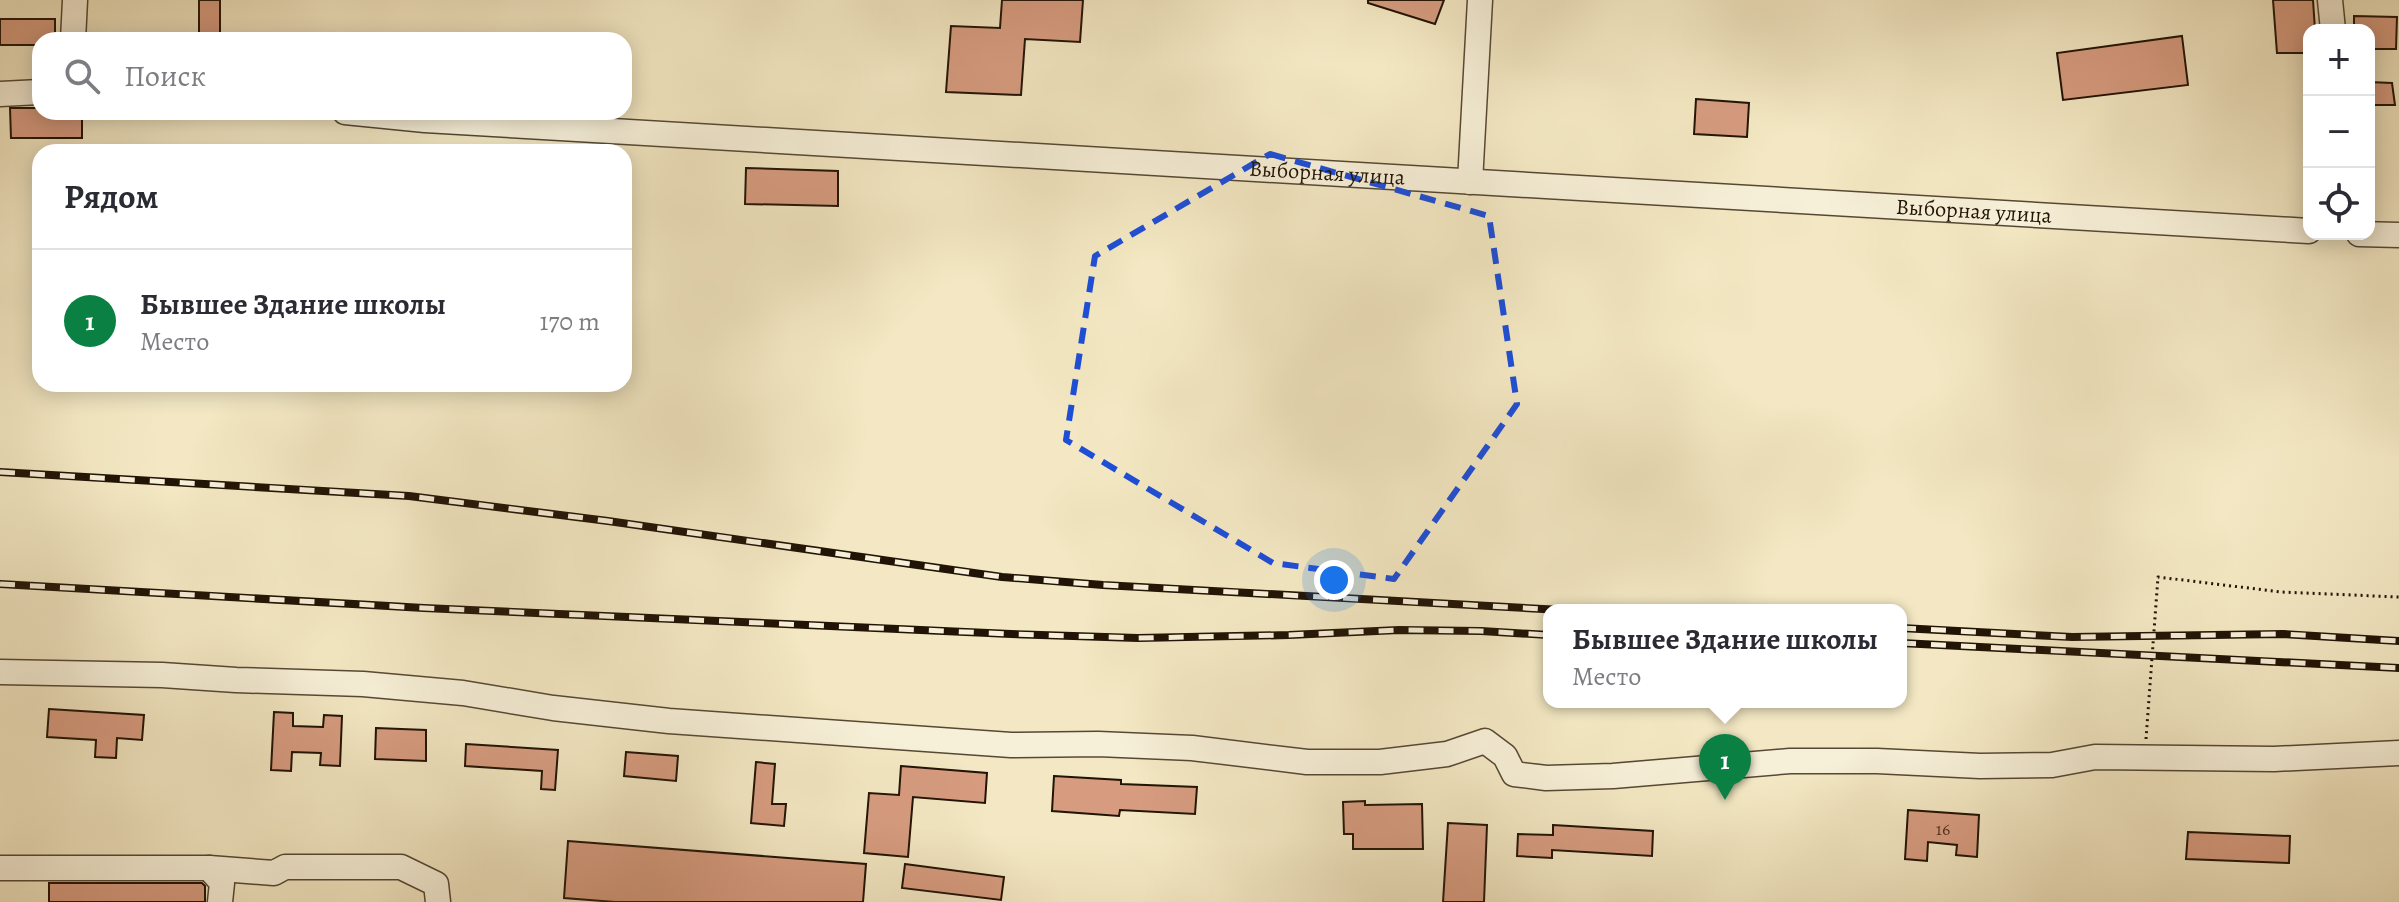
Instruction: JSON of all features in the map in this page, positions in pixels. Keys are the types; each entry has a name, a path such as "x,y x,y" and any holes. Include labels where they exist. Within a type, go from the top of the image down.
{"street":[{"path":"73,32 75,0"},
{"path":"1470,182 1480,0"},
{"path":"2330,0 2332,24"},
{"path":"0,94 32,92"},
{"name":"Выборная улица","path":"434,120 2303,231"},
{"path":"2375,234 2399,235"},
{"path":"0,672 363,684 463,693 553,708 669,721 1011,745 1098,744 1192,748 1307,762 1380,762 1433,756 1485,741 1505,756 1514,774 1546,778 1670,773 1734,764 1790,761 1980,766 2052,765 2095,757 2274,759 2399,753"},
{"path":"0,868 209,868 274,873 285,867 401,867 436,884 438,902"},
{"path":"209,868 222,883 221,902"}],"path":[{"path":"2144,759 2158,577 2281,592 2399,597"}],"highlighted area":[{"path":"1270,154 1489,216 1517,404 1394,579 1273,563 1066,440 1095,256"}],"building":[{"path":"199,0 220,0 220,32 199,32"},
{"path":"1002,0 1083,0 1080,42 1025,39 1021,95 946,92 951,26 1000,28"},
{"path":"1368,0 1444,0 1435,24 1368,3"},
{"path":"2273,0 2313,0 2315,24 2303,24 2303,53 2277,53"},
{"path":"2354,16 2397,17 2396,49 2375,49 2375,24 2354,24"},
{"path":"0,19 55,19 55,32 32,32 32,45 0,45"},
{"path":"2182,36 2188,85 2063,100 2057,53"},
{"path":"2375,82 2392,83 2395,105 2375,105"},
{"path":"1696,99 1749,103 1747,137 1694,134"},
{"path":"10,108 32,108 32,120 82,120 82,138 11,138"},
{"path":"746,168 838,171 838,206 745,204"},
{"path":"49,709 144,715 142,740 117,738 116,758 95,757 96,740 47,737"},
{"path":"274,712 293,713 293,726 323,727 324,715 342,716 340,766 320,765 321,753 292,752 291,771 271,770"},
{"path":"376,728 426,730 426,761 375,759"},
{"path":"466,744 558,750 555,790 541,789 542,771 465,766"},
{"path":"626,752 678,756 676,781 624,776"},
{"path":"756,762 775,764 772,804 786,804 784,826 751,823"},
{"path":"901,766 987,773 985,803 913,797 908,857 864,853 869,793 899,795"},
{"path":"1054,776 1121,780 1121,784 1197,787 1195,814 1120,810 1119,816 1052,811"},
{"path":"1365,801 1365,805 1422,804 1423,849 1353,849 1353,834 1344,834 1343,802"},
{"path":"1908,810 1979,815 1977,857 1956,855 1957,845 1928,842 1927,861 1905,859"},
{"path":"1448,823 1487,825 1484,902 1443,902"},
{"path":"1553,825 1653,831 1652,856 1552,850 1552,858 1517,856 1518,834 1553,835"},
{"path":"2188,832 2290,836 2289,863 2186,859"},
{"path":"568,841 866,864 863,902 615,902 564,898"},
{"path":"905,864 1004,877 1001,900 902,888"},
{"path":"49,883 202,883 205,886 205,902 49,902"}],"railway":[{"path":"0,472 409,496 1002,577 1543,609"},
{"path":"0,584 424,608 1011,634 1138,638 1399,630 1543,635"},
{"path":"1907,628 2072,637 2283,634 2399,641"},
{"path":"1907,643 2399,668"}],"place":[{"name":"Бывшее Здание школы","path":"1725,800"}]}
